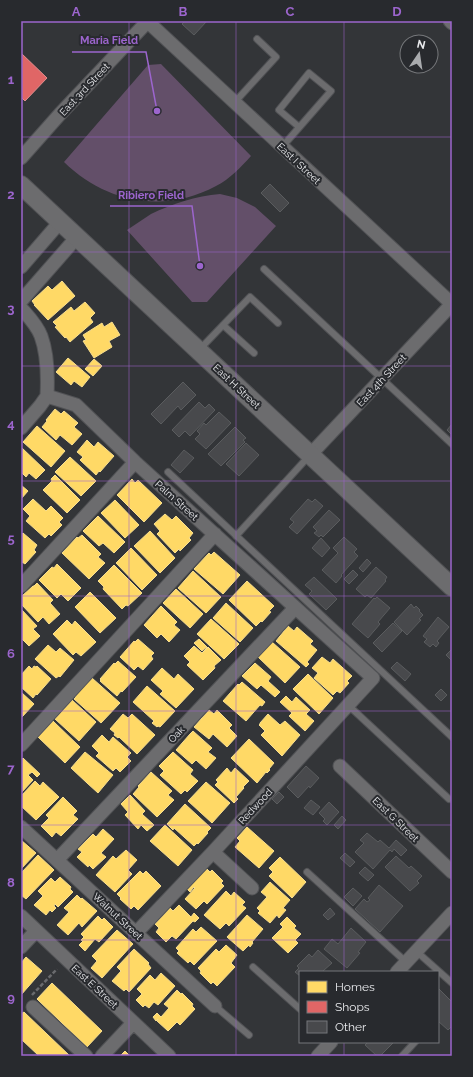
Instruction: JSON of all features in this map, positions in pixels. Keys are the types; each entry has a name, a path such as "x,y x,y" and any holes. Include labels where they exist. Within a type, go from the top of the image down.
{"street":[{"name":"East I Street","path":"148,21 234,103 452,304"},
{"name":"East 3rd Street","path":"21,158 60,114 148,21"},
{"name":"East H Street","path":"21,185 452,587"},
{"path":"21,267 60,222"},
{"path":"21,301 77,238"},
{"name":"East 4th Street","path":"310,455 452,304"},
{"path":"21,308 32,320 41,335 46,355 48,379 47,396 21,428"},
{"name":"Palm Street","path":"47,396 76,405 135,462 373,678"},
{"path":"21,586 135,462"},
{"path":"21,745 215,534"},
{"name":"Oak","path":"57,860 295,608"},
{"name":"Redwood","path":"136,933 213,852 373,678"},
{"name":"East G Street","path":"340,766 452,872"},
{"name":"Walnut Street","path":"21,827 215,1006"},
{"path":"213,852 252,888"},
{"path":"397,971 452,913"},
{"name":"East E Street","path":"21,916 169,1056"},
{"path":"21,947 36,931"},
{"path":"32,1002 86,1056"},
{"path":"102,1056 133,1022"},
{"path":"318,1056 330,1043"}],"lane":[{"path":"234,103 276,57 257,39"},
{"path":"282,147 299,128 331,91 309,74 279,110 299,128"},
{"path":"264,269 452,444"},
{"path":"199,350 250,297 278,323"},
{"path":"223,325 254,353"},
{"path":"236,536 310,455"},
{"path":"168,472 452,737"},
{"path":"348,705 449,799"},
{"path":"307,872 406,962"},
{"path":"416,951 438,971"},
{"path":"253,968 299,1008"},
{"path":"439,971 452,983"},
{"path":"215,1006 249,1035"},
{"path":"402,1056 414,1043"}],"path":[{"path":"32,1002 57,969"}],"shaded area":[{"path":"161,64 251,156 226,180 196,195 176,200 156,202 136,200 117,195 98,187 80,176 64,162 148,65"},
{"path":"220,194 237,198 255,207 276,226 207,302 192,302 127,230 151,214 167,207 184,201"}],"building: Homes":[{"path":"62,281 75,296 48,320 32,301 48,286 52,290"},
{"path":"85,302 95,313 90,318 93,322 70,342 55,327 57,326 53,322 71,307 74,311"},
{"path":"112,322 120,335 109,341 112,347 94,358 83,341 86,340 83,335 102,323 104,327"},
{"path":"68,358 90,377 82,387 74,381 71,385 56,372"},
{"path":"94,359 102,366 93,376 85,369"},
{"path":"55,409 61,414 64,411 78,423 74,427 82,434 72,445 60,435 56,440 42,427"},
{"path":"37,426 65,451 51,467 23,442"},
{"path":"87,440 94,447 98,442 114,456 96,475 80,460 83,457 77,452"},
{"path":"21,447 45,470 36,479 29,473 26,477 21,472"},
{"path":"70,457 96,481 81,496 55,472"},
{"path":"55,475 80,500 67,513 43,490 52,481 51,479"},
{"path":"132,479 135,483 138,480 162,503 144,522 117,495"},
{"path":"21,485 28,491 21,499"},
{"path":"33,499 46,511 51,506 63,518 59,522 62,525 51,536 49,534 45,538 26,521 30,516 23,509"},
{"path":"115,500 139,525 125,538 101,513"},
{"path":"165,514 172,520 176,516 193,533 189,538 191,540 180,551 179,549 175,553 157,534 160,531 154,524"},
{"path":"98,516 125,542 114,553 103,543 99,546 83,531"},
{"path":"150,531 175,558 160,573 134,546"},
{"path":"23,533 37,545 34,550 36,552 25,564 22,562 21,563 21,535"},
{"path":"82,535 101,554 98,557 105,563 89,579 62,553 77,537 78,538"},
{"path":"131,548 157,575 142,590 116,563"},
{"path":"214,552 240,575 223,594 194,569 209,553 211,555"},
{"path":"57,564 81,588 68,601 61,594 57,598 39,580"},
{"path":"114,565 142,593 128,606 126,605 122,609 103,589 104,587 98,581"},
{"path":"193,571 221,597 206,613 178,588"},
{"path":"247,581 274,606 262,622 261,621 256,626 229,600"},
{"path":"37,583 53,600 50,603 60,614 49,624 43,617 38,622 21,604 22,596"},
{"path":"176,589 203,614 190,628 163,603"},
{"path":"90,592 116,618 100,633 75,607"},
{"path":"226,603 253,628 240,642 213,618"},
{"path":"161,606 177,622 174,625 180,630 169,642 161,634 157,638 144,625"},
{"path":"21,609 37,626 33,629 40,636 29,646 21,638"},
{"path":"211,619 239,644 224,659 197,634"},
{"path":"67,620 72,625 75,621 96,642 81,656 76,652 73,655 53,634"},
{"path":"288,626 294,631 297,627 313,641 310,644 317,650 307,662 309,664 306,667 276,641"},
{"path":"138,639 154,653 151,656 153,659 143,670 138,666 134,670 120,657 134,641 135,642"},
{"path":"199,639 207,647 202,651 194,643"},
{"path":"272,642 300,667 285,683 258,657"},
{"path":"48,645 56,652 60,648 74,660 60,677 59,676 56,678 35,659"},
{"path":"194,646 202,653 208,647 221,660 203,680 187,665 190,662 184,656"},
{"path":"322,657 330,663 333,659 352,676 347,681 349,683 340,693 337,691 333,695 314,678 318,673 312,668"},
{"path":"118,661 136,677 117,696 100,681 100,679 114,663 115,664"},
{"path":"255,663 271,677 268,681 280,692 275,697 261,685 257,689 242,676"},
{"path":"29,666 32,669 34,666 37,666 51,679 33,698 21,687 21,675"},
{"path":"162,668 174,679 178,674 194,689 176,708 160,694 163,691 151,680"},
{"path":"308,674 333,698 319,714 293,689"},
{"path":"92,678 120,703 101,723 74,699 76,697 74,696"},
{"path":"242,682 265,702 262,706 260,705 246,721 223,701 238,684 239,685"},
{"path":"147,686 175,711 160,727 157,727 152,723 154,721 133,702"},
{"path":"21,692 34,704 22,717 21,717"},
{"path":"286,696 292,702 296,697 310,710 306,714 314,721 305,731 289,716 292,713 280,702"},
{"path":"72,700 96,722 79,741 55,719"},
{"path":"209,710 214,714 217,710 232,725 229,728 237,736 227,747 213,734 209,739 194,727"},
{"path":"123,714 128,718 132,714 155,735 137,754 119,737 118,738 114,735 115,733 110,729"},
{"path":"268,714 280,725 285,721 300,735 282,756 261,735 265,731 259,725"},
{"path":"53,721 80,747 65,763 38,737"},
{"path":"193,731 212,748 208,752 216,758 206,769 196,760 192,764 176,750"},
{"path":"102,735 109,742 113,737 131,753 127,757 131,761 120,772 116,768 113,771 96,756 99,753 92,746"},
{"path":"249,739 274,763 269,769 270,770 267,773 266,772 257,783 231,758"},
{"path":"85,752 113,775 98,793 71,768"},
{"path":"173,752 193,770 190,774 198,781 187,792 185,790 181,794 160,775 164,771 159,766"},
{"path":"23,758 40,774 37,777 32,772 28,775 33,780 21,793 21,760"},
{"path":"227,768 231,773 235,768 249,781 236,797 238,799 234,803 215,785 218,782 216,780"},
{"path":"151,772 172,791 168,795 174,800 157,817 133,794"},
{"path":"35,781 40,786 43,782 59,797 36,820 21,806 23,803 21,802 21,796"},
{"path":"206,782 230,803 212,823 188,801"},
{"path":"130,795 145,811 142,814 154,825 147,831 141,825 138,829 125,815 128,812 121,804"},
{"path":"63,797 77,811 73,815 78,819 61,836 56,832 52,837 41,826 49,818 46,815"},
{"path":"185,804 211,828 198,844 197,843 194,846 174,828 173,830 167,824"},
{"path":"165,825 192,850 178,866 150,841"},
{"path":"247,827 274,851 259,868 235,847 240,841 237,838"},
{"path":"103,829 114,839 101,853 106,857 93,869 89,865 88,867 77,857 82,852 78,849 93,834 96,837"},
{"path":"21,840 36,853 21,869"},
{"path":"126,850 137,860 128,870 132,874 115,892 96,875 113,856 116,859"},
{"path":"38,855 54,870 26,899 21,895 21,873"},
{"path":"280,857 306,882 292,898 269,876 273,872 269,868"},
{"path":"206,868 210,872 212,870 223,881 221,883 224,886 207,904 204,901 196,909 185,899 195,888 194,887 190,892 187,889"},
{"path":"140,871 143,874 146,871 161,886 138,910 134,906 131,909 120,899 121,898 117,894"},
{"path":"60,877 71,887 70,889 73,892 58,907 55,904 54,906 56,908 52,912 50,910 46,915 34,905 43,896 38,891 51,878 55,882"},
{"path":"270,882 290,900 283,908 286,910 279,918 277,915 270,923 258,913 260,911 257,908 267,897 261,892"},
{"path":"226,891 231,896 234,892 245,902 242,905 246,908 229,926 226,923 220,929 204,915"},
{"path":"77,895 97,911 82,927 79,923 68,935 57,925 69,912 64,908"},
{"path":"179,905 191,917 194,913 199,918 195,922 193,921 176,939 172,936 166,942 156,932 159,928 155,924 170,908 173,911"},
{"path":"247,915 263,929 252,942 253,943 250,947 249,945 243,951 227,937"},
{"path":"98,916 102,920 104,918 113,927 99,942 95,939 85,951 79,945 83,941 81,940 84,937 81,934"},
{"path":"287,917 296,926 294,928 301,934 295,940 298,943 288,953 272,938 283,927 280,924"},
{"path":"201,927 217,941 194,965 190,961 188,963 177,953 179,951 176,948 193,929 196,932"},
{"path":"117,930 133,944 102,978 91,968 97,961 92,956"},
{"path":"226,945 237,955 231,963 235,967 217,986 213,982 211,984 200,973 201,971 198,968 216,949 219,952"},
{"path":"134,949 149,963 148,964 151,968 129,992 126,989 124,991 112,981 121,971 117,967"},
{"path":"26,957 42,971 21,995 21,963"},
{"path":"161,973 175,986 158,1005 154,1002 149,1008 145,1005 143,1007 136,1000 142,994 137,989 150,975 155,980"},
{"path":"52,983 102,1031 87,1047 37,999"},
{"path":"177,990 193,1004 192,1006 195,1009 180,1025 177,1022 168,1031 157,1021 158,1019 156,1021 153,1017 157,1013 161,1017 169,1008 164,1004"},
{"path":"24,1012 70,1056 39,1056 21,1039 21,1014"},
{"path":"125,1051 130,1056 120,1056"}],"building: Shops":[{"path":"21,53 47,78 25,101 21,97"}],"building: Other":[{"path":"185,21 207,21 194,35 182,24"},
{"path":"270,184 289,203 280,212 261,193"},
{"path":"183,382 196,395 181,410 178,406 161,424 151,414"},
{"path":"199,402 205,408 209,404 215,410 190,436 185,431 179,437 172,430"},
{"path":"219,412 231,423 206,449 195,439 200,434 197,431 204,423 206,425"},
{"path":"452,424 452,435 447,430"},
{"path":"235,427 246,438 243,440 245,442 221,466 208,454"},
{"path":"246,443 259,455 239,476 226,464"},
{"path":"184,450 194,458 180,473 171,465"},
{"path":"308,499 312,502 315,499 323,506 297,534 289,527 294,522 290,519"},
{"path":"329,510 340,520 323,537 321,535 319,537 314,533 317,531 313,527"},
{"path":"344,537 357,549 354,552 358,556 336,583 322,570 338,553 333,548"},
{"path":"321,538 330,548 322,557 312,548"},
{"path":"367,559 371,563 363,572 359,568"},
{"path":"376,567 387,577 385,580 386,581 371,598 367,595 365,597 356,589"},
{"path":"353,570 358,575 349,584 344,579"},
{"path":"314,577 337,599 326,610 309,594 312,591 305,585"},
{"path":"377,597 390,608 378,622 380,624 368,638 352,624 374,598 375,599"},
{"path":"411,604 414,608 416,606 423,615 419,619 421,620 407,635 394,622"},
{"path":"438,617 449,627 437,641 439,643 436,647 433,644 430,647 424,642 427,639 423,636"},
{"path":"393,623 402,631 382,652 373,643"},
{"path":"452,649 452,661 446,655"},
{"path":"397,662 411,674 405,681 391,668"},
{"path":"441,689 447,695 441,701 435,695"},
{"path":"306,766 319,778 298,798 287,787"},
{"path":"279,792 284,797 277,804 272,799"},
{"path":"311,800 320,807 313,815 304,808"},
{"path":"329,802 339,812 327,825 323,821 325,819 319,813"},
{"path":"342,816 346,820 338,829 334,825"},
{"path":"367,833 378,842 380,840 389,848 396,840 407,850 401,856 394,849 392,852 390,850 373,869 355,852 364,843 360,840"},
{"path":"345,853 355,862 350,867 340,858"},
{"path":"396,856 409,868 411,866 422,876 417,881 419,883 410,891 385,867"},
{"path":"365,867 374,875 368,881 359,873"},
{"path":"379,885 403,906 380,932 355,909 364,899 367,902 370,900 368,898"},
{"path":"353,888 362,896 353,906 344,897"},
{"path":"330,908 335,914 328,920 323,915"},
{"path":"351,928 366,942 358,952 360,953 347,968 324,949 332,939 338,944"},
{"path":"318,950 332,963 323,971 299,971 299,975 295,972 299,968 297,966 309,954 312,957"},
{"path":"439,989 452,1002 452,1026 448,1030 439,1022"},
{"path":"367,1043 393,1043 380,1056 377,1056 365,1045"}],"place":[{"name":"Maria Field","path":"157,111"},
{"name":"Ribiero Field","path":"200,266"}]}
